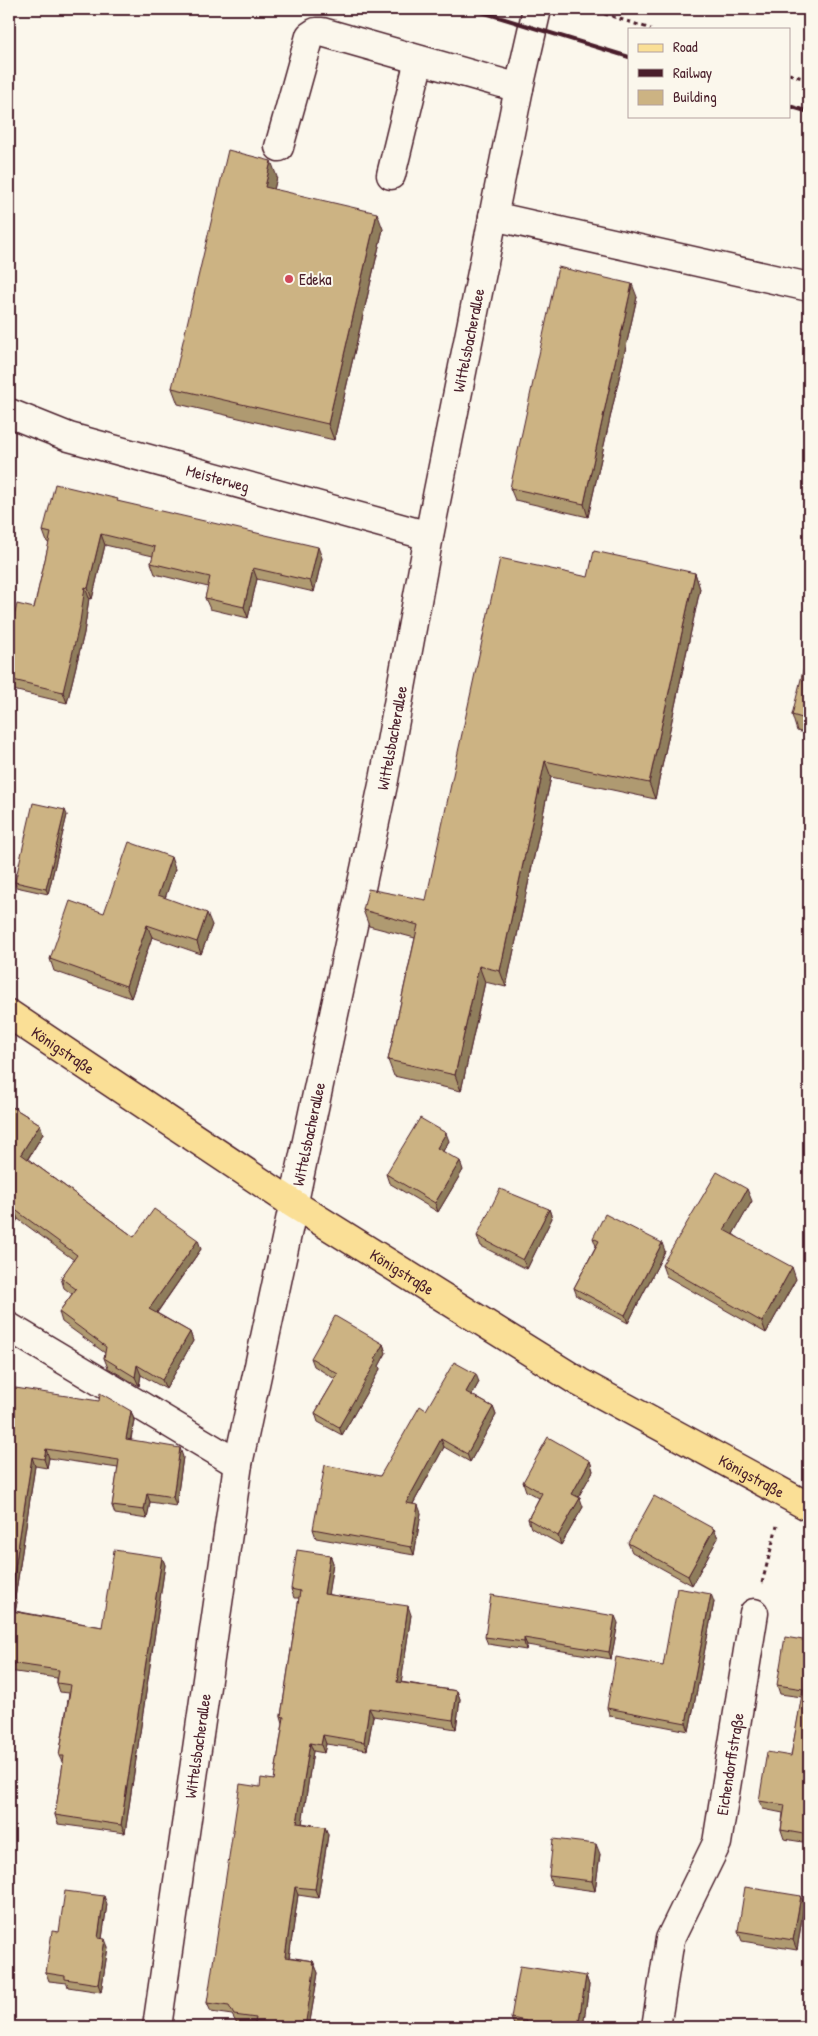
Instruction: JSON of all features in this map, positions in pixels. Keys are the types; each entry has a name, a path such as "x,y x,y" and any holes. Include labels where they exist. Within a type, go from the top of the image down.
{"main road":[{"name":"Königstraße","path":"9,1014 292,1203 578,1382 809,1507"}],"street":[{"name":"Wittelsbacherallee","path":"158,2027 238,1464 292,1203 384,780 429,536 519,88 537,9"},
{"path":"279,147 310,36 316,32 322,32 519,88"},
{"path":"391,175 419,60"},
{"path":"493,216 809,287"},
{"name":"Meisterweg","path":"9,413 69,437 429,536"},
{"path":"9,1327 238,1464"},
{"name":"Eichendorffstraße","path":"656,2027 670,1940 717,1844 754,1612"}],"path":[{"path":"589,9 648,28"},
{"path":"790,74 809,80"},
{"path":"754,1612 785,1494"}],"building":[{"name":"Edeka","path":"228,150 271,161 265,187 377,213 328,424 172,388"},
{"path":"558,267 632,284 584,504 510,488"},
{"path":"55,484 118,499 117,501 318,547 310,581 253,568 244,607 205,598 210,577 151,563 155,547 101,534 88,588 85,587 80,622 63,692 9,679 9,639 17,604 34,608 51,533 43,531"},
{"path":"594,551 695,573 649,783 545,761 500,971 479,966 455,1075 388,1060 418,925 363,910 368,889 426,900 500,558 588,577"},
{"path":"804,667 809,669 809,720 792,715"},
{"path":"33,803 65,810 46,889 15,882"},
{"path":"129,842 171,857 158,895 207,913 197,942 147,925 126,986 50,959 70,901 104,913"},
{"path":"9,1105 40,1124 21,1154 134,1237 154,1209 198,1240 149,1309 190,1332 162,1380 137,1365 135,1377 104,1358 106,1347 59,1312 76,1289 61,1278 77,1255 14,1209 9,1218"},
{"path":"420,1118 446,1133 437,1148 460,1161 435,1203 386,1174"},
{"path":"717,1172 747,1189 724,1230 792,1267 762,1322 662,1265"},
{"path":"500,1189 549,1209 523,1260 477,1236"},
{"path":"605,1214 662,1243 625,1315 574,1288 599,1241 593,1238"},
{"path":"335,1316 383,1344 375,1359 377,1360 339,1427 315,1413 338,1374 311,1358"},
{"path":"454,1362 476,1374 466,1392 493,1407 467,1454 441,1439 406,1503 418,1505 411,1547 313,1529 325,1465 380,1476 420,1406 426,1410"},
{"path":"9,1387 99,1401 100,1393 131,1411 126,1439 180,1448 173,1497 147,1493 144,1510 112,1506 119,1460 46,1449 44,1459 32,1457 11,1594 14,1594 11,1611 102,1627 114,1550 162,1557 121,1825 55,1815 64,1756 59,1756 71,1685 57,1683 59,1670 9,1663"},
{"path":"548,1437 590,1461 572,1494 580,1498 558,1536 528,1519 542,1493 523,1482"},
{"path":"654,1496 714,1529 688,1576 628,1543"},
{"path":"297,1550 330,1555 324,1594 408,1606 397,1682 457,1691 453,1720 369,1708 364,1742 323,1735 321,1745 310,1743 297,1823 325,1827 315,1889 295,1887 285,1957 313,1961 312,1964 315,1965 305,2027 254,2027 256,2018 234,2015 229,2006 207,2003 240,1784 260,1787 261,1778 274,1780 284,1717 281,1716 300,1591 291,1589"},
{"path":"677,1588 711,1594 686,1723 607,1708 616,1657 663,1666"},
{"path":"491,1595 615,1616 609,1652 524,1638 524,1642 485,1637"},
{"path":"785,1637 809,1641 809,1835 781,1830 785,1805 759,1801 767,1752 791,1756 803,1689 777,1685"},
{"path":"553,1839 596,1844 592,1881 549,1876"},
{"path":"745,1887 801,1896 793,1940 738,1931"},
{"path":"65,1891 104,1896 98,1938 105,1939 98,1984 65,1979 65,1976 46,1973 52,1931 59,1932"},
{"path":"520,1966 586,1976 578,2027 525,2027 526,2021 511,2018"}],"railway":[{"path":"472,9 628,57"},
{"path":"790,106 809,112"}],"place":[{"name":"Edeka","path":"289,279"}]}
